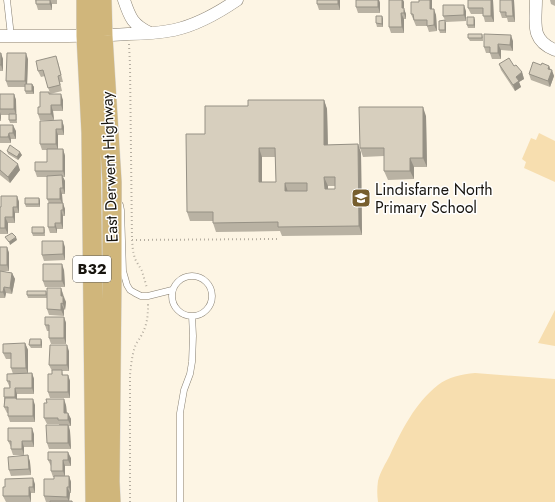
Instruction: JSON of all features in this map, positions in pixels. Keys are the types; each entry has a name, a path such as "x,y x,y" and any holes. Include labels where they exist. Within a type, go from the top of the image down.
{"main road":[{"name":"East Derwent Highway","path":"86,0 94,36 112,182 111,502"},
{"name":"East Derwent Highway","path":"95,502 91,133 94,36 102,0"}],"street":[{"path":"124,0 134,23 140,29 150,33"},
{"path":"6,36 94,36 175,30 207,18 237,0"},
{"path":"536,0 537,36 545,45 555,50"}],"lane":[{"path":"6,36 8,0"},
{"path":"112,182 122,210 123,271 126,285 130,290 141,296 148,296 172,290"},
{"path":"191,275 197,276 207,282 212,292 211,304 208,308 204,312 192,316 180,312 176,308 172,296 172,290 175,284 185,276 191,275"},
{"path":"180,502 180,413 184,390 190,374 192,362 192,316"}],"path":[{"path":"128,34 130,65 132,240 135,259 145,279 148,296 148,316 146,325 142,336 136,345 131,364 130,502"},
{"path":"132,240 278,239"}],"shaded area":[{"path":"539,133 555,141 555,182 524,168 526,162 522,159 531,138 536,140"},
{"path":"555,310 555,346 538,343"},
{"path":"475,373 555,379 555,502 378,502 377,486 380,474 404,427 422,400 442,382 455,376"}],"building":[{"path":"36,0 50,0 50,4 36,4"},
{"path":"317,0 338,0 338,4 317,4"},
{"path":"356,0 378,0 378,7 356,7"},
{"path":"389,0 402,0 402,8 404,8 404,13 401,13 402,27 389,27"},
{"path":"419,0 430,0 430,9 434,9 434,25 427,26 427,20 414,20 413,14 411,14 411,2 419,2"},
{"path":"468,0 491,0 491,16 483,16 483,8 468,8"},
{"path":"500,0 512,0 513,16 506,16 506,12 500,12"},
{"path":"443,5 464,5 464,15 443,16"},
{"path":"376,16 382,16 382,24 376,23"},
{"path":"467,17 474,17 474,25 467,25"},
{"path":"445,20 445,30 439,30 439,21"},
{"path":"468,34 482,34 482,38 468,38"},
{"path":"484,34 511,35 510,45 498,44 498,53 490,53 490,47 484,47"},
{"path":"1,53 1,65 0,65"},
{"path":"7,53 26,53 25,81 6,81"},
{"path":"56,56 61,75 58,76 60,85 48,88 43,70 38,71 36,61"},
{"path":"509,58 514,66 516,65 522,72 516,77 519,81 513,85 499,64"},
{"path":"533,62 541,65 542,63 549,66 548,69 552,70 548,81 529,74"},
{"path":"25,84 32,84 32,91 25,91"},
{"path":"40,92 61,94 61,105 51,105 51,114 38,114 38,107 40,107"},
{"path":"0,94 14,94 14,109 0,109"},
{"path":"248,100 324,100 324,145 358,144 359,226 278,227 278,222 213,223 213,212 187,212 186,134 205,134 205,106 248,106","holes":["259,148 275,148 276,182 259,182","324,177 335,177 335,189 325,189","285,183 307,183 307,191 285,191"]},
{"path":"359,107 423,107 423,158 410,158 410,171 384,171 384,148 360,148"},
{"path":"9,114 16,114 16,120 9,120"},
{"path":"62,120 62,129 56,129 56,144 40,144 40,121"},
{"path":"0,125 13,125 13,133 9,133 8,137 0,137"},
{"path":"10,145 20,152 17,157 7,151"},
{"path":"47,149 63,149 63,171 35,171 35,162 47,162"},
{"path":"0,150 18,164 8,177 0,170"},
{"path":"62,175 63,188 60,188 60,199 47,199 47,176"},
{"path":"1,196 17,196 17,207 13,207 13,217 5,217 5,228 0,228"},
{"path":"25,198 39,198 39,204 25,204"},
{"path":"48,203 63,203 63,210 61,210 61,223 55,223 55,227 48,227"},
{"path":"32,227 44,227 44,233 32,233"},
{"path":"12,233 16,237 9,242 5,237"},
{"path":"42,241 63,241 63,254 42,255"},
{"path":"0,247 7,247 7,265 0,265"},
{"path":"43,264 62,264 62,281 43,281"},
{"path":"0,271 12,273 10,288 4,287 3,292 0,292"},
{"path":"47,288 61,288 63,304 61,303 61,310 47,309"},
{"path":"27,291 46,291 46,295 27,295"},
{"path":"45,317 64,317 64,338 49,338 49,325 45,325"},
{"path":"30,339 41,339 41,345 29,345"},
{"path":"25,343 26,368 11,368 11,353 3,353 3,344"},
{"path":"50,345 67,345 67,365 49,365"},
{"path":"52,370 62,370 62,375 68,375 68,392 48,392 48,374 52,374"},
{"path":"32,373 32,388 15,388 15,397 4,397 4,388 10,388 10,381 7,381 7,374"},
{"path":"5,398 33,399 33,416 8,416 8,407 4,407"},
{"path":"46,399 64,399 64,413 68,413 68,420 44,418 44,403 47,403"},
{"path":"46,425 68,425 68,443 47,443"},
{"path":"8,428 32,428 32,441 22,441 22,449 11,449 11,441 8,441"},
{"path":"48,452 68,452 68,460 63,460 63,471 51,471 51,460 48,460"},
{"path":"28,455 29,469 9,470 8,457"},
{"path":"54,476 69,476 67,497 44,496 44,479 54,479"},
{"path":"33,478 33,487 29,487 29,496 3,496 5,479"},
{"path":"72,501 72,502 50,502"}],"place":[{"name":"Lindisfarne North Primary School","path":"361,198"}]}
